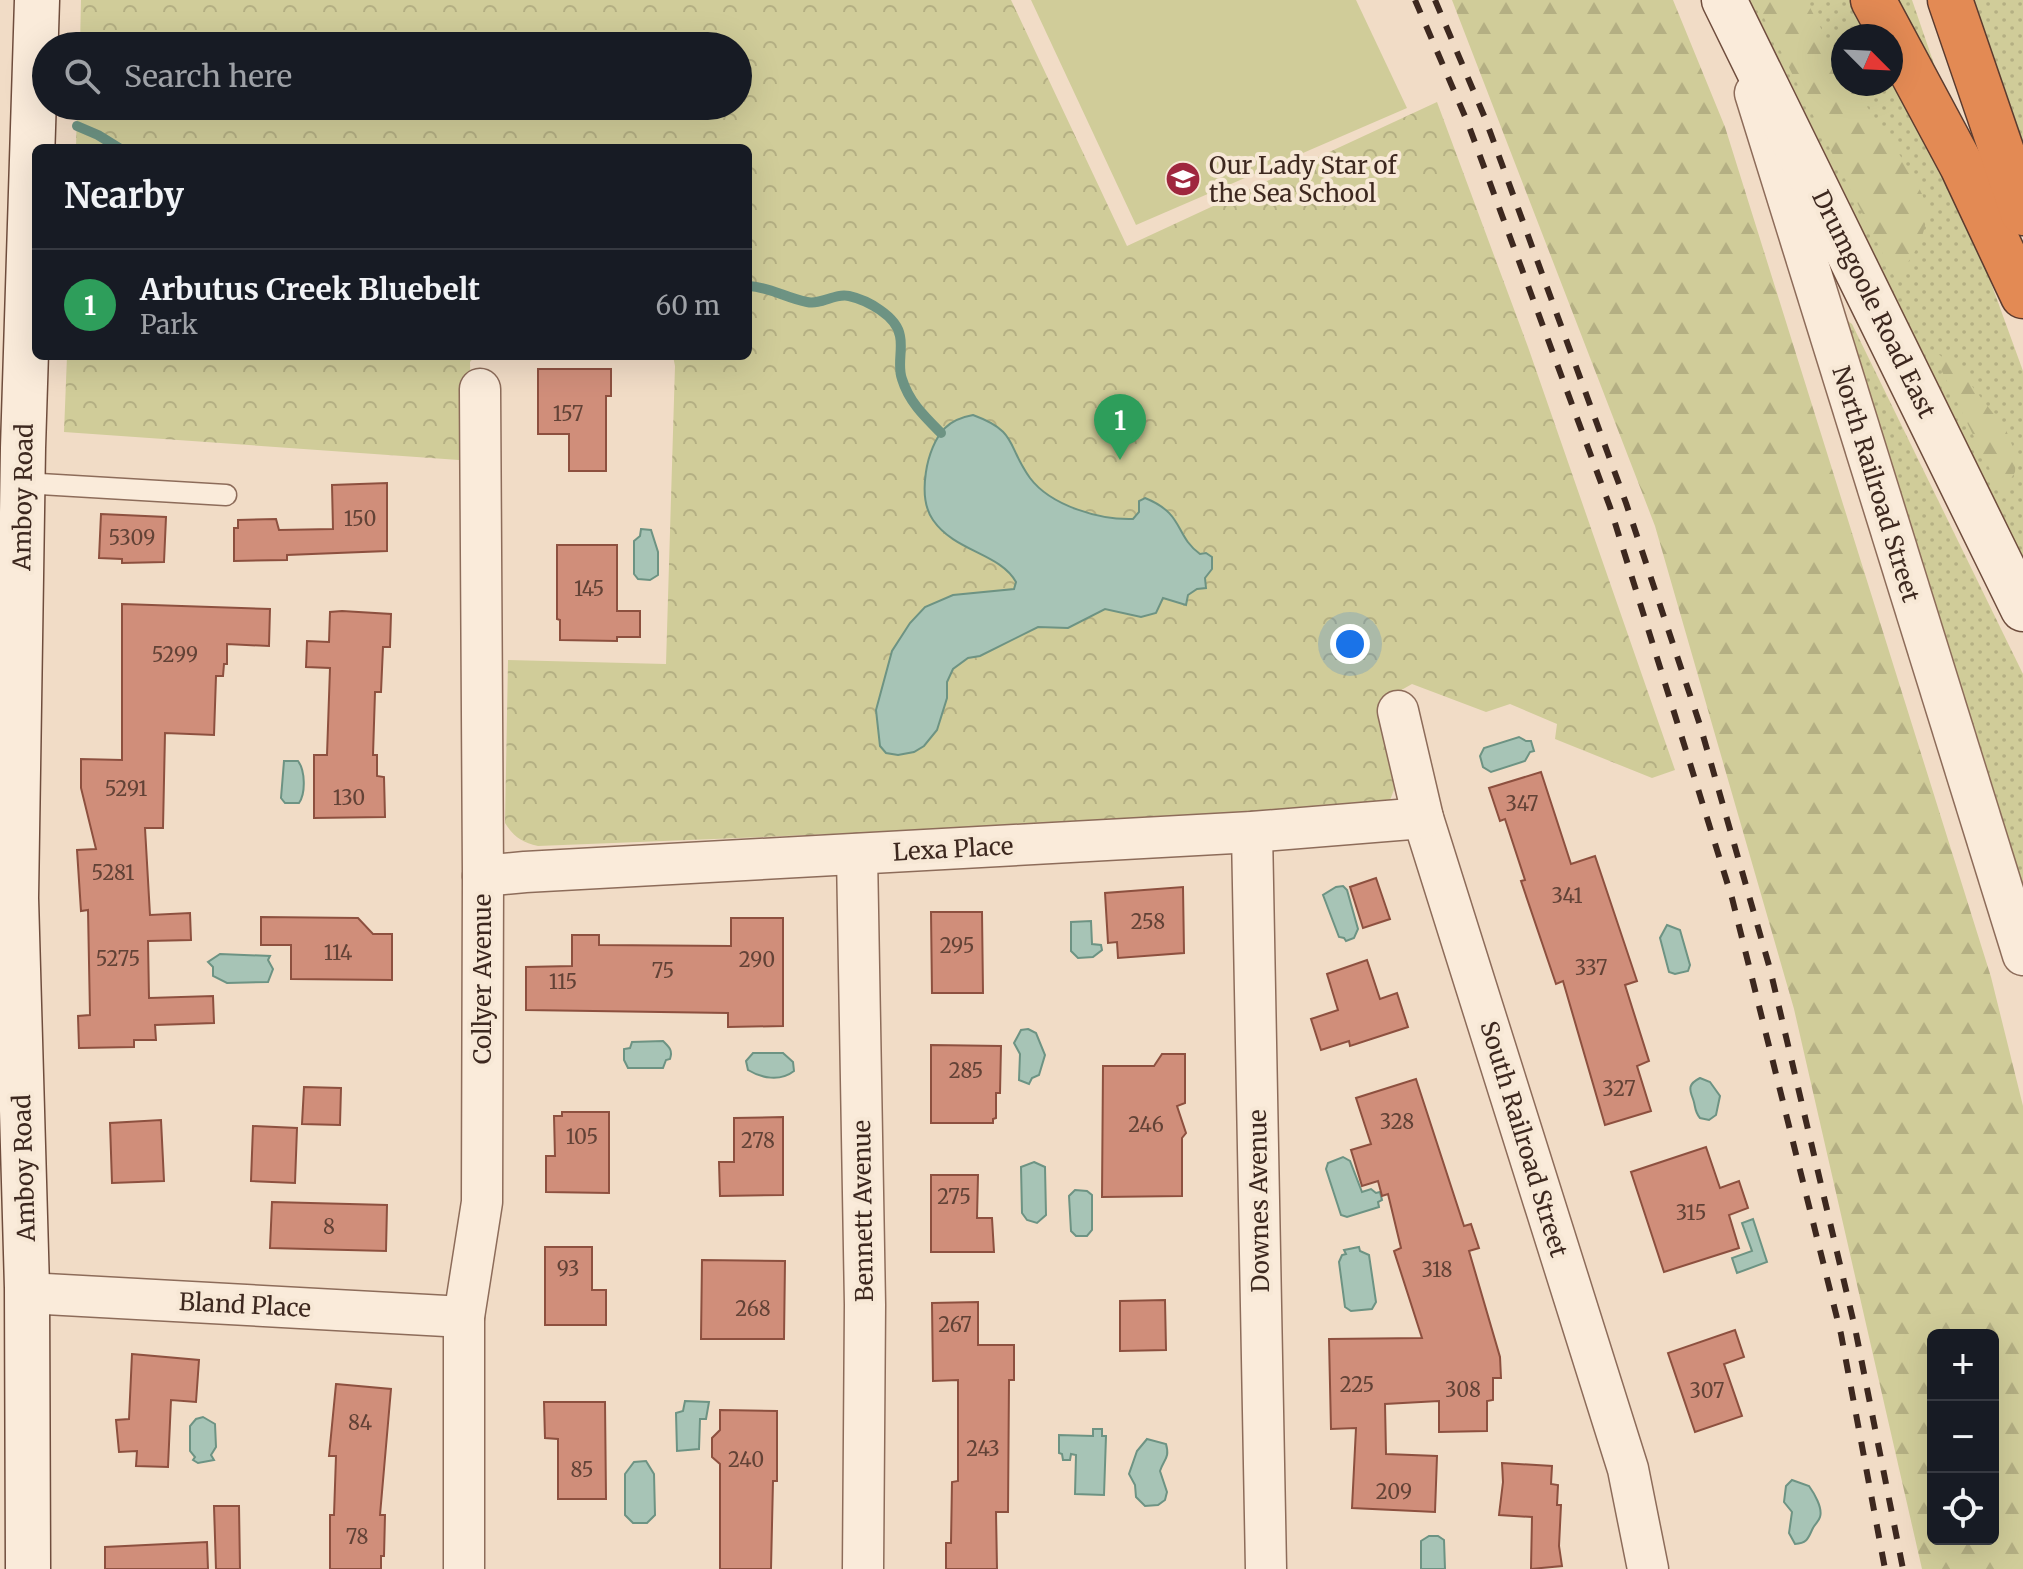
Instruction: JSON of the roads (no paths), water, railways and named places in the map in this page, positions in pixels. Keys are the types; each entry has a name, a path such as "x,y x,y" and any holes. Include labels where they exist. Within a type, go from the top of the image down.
{"highway":[{"path":"1873,0 1962,166 2023,296"},
{"path":"1950,0 2023,213"}],"main road":[{"name":"Amboy Road","path":"35,32 37,0"},
{"name":"Drumgoole Road East","path":"1728,6 2023,609"},
{"name":"Amboy Road","path":"28,1569 14,1447 27,1293 10,1066 8,898 23,483 14,369 32,80"}],"street":[{"name":"North Railroad Street","path":"1728,6 2023,955"},
{"name":"Collyer Avenue","path":"464,1569 464,1317 482,1202 480,389"},
{"name":"South Railroad Street","path":"1398,711 1423,818 1628,1469 1648,1569"},
{"name":"Lexa Place","path":"483,876 1252,832 1423,818"},
{"name":"Downes Avenue","path":"1252,832 1266,1569"},
{"name":"Bennett Avenue","path":"857,854 865,1305 863,1569"},
{"name":"Bland Place","path":"27,1293 464,1317"}],"lane":[{"path":"23,483 226,495"}],"waterway":[{"path":"77,126 113,144"},
{"path":"752,286 807,302 849,296 880,310 898,329 901,374 905,387 918,409 941,433"}],"railway":[{"path":"1415,0 1467,121 1610,507 1732,898 1841,1334 1885,1569"},
{"path":"1435,0 1485,118 1626,503 1700,725 1770,969 1855,1328 1903,1569"}],"place":[{"name":"Our Lady Star of the Sea School","path":"1183,179"},
{"name":"Arbutus Creek Bluebelt","path":"1120,460"}]}
